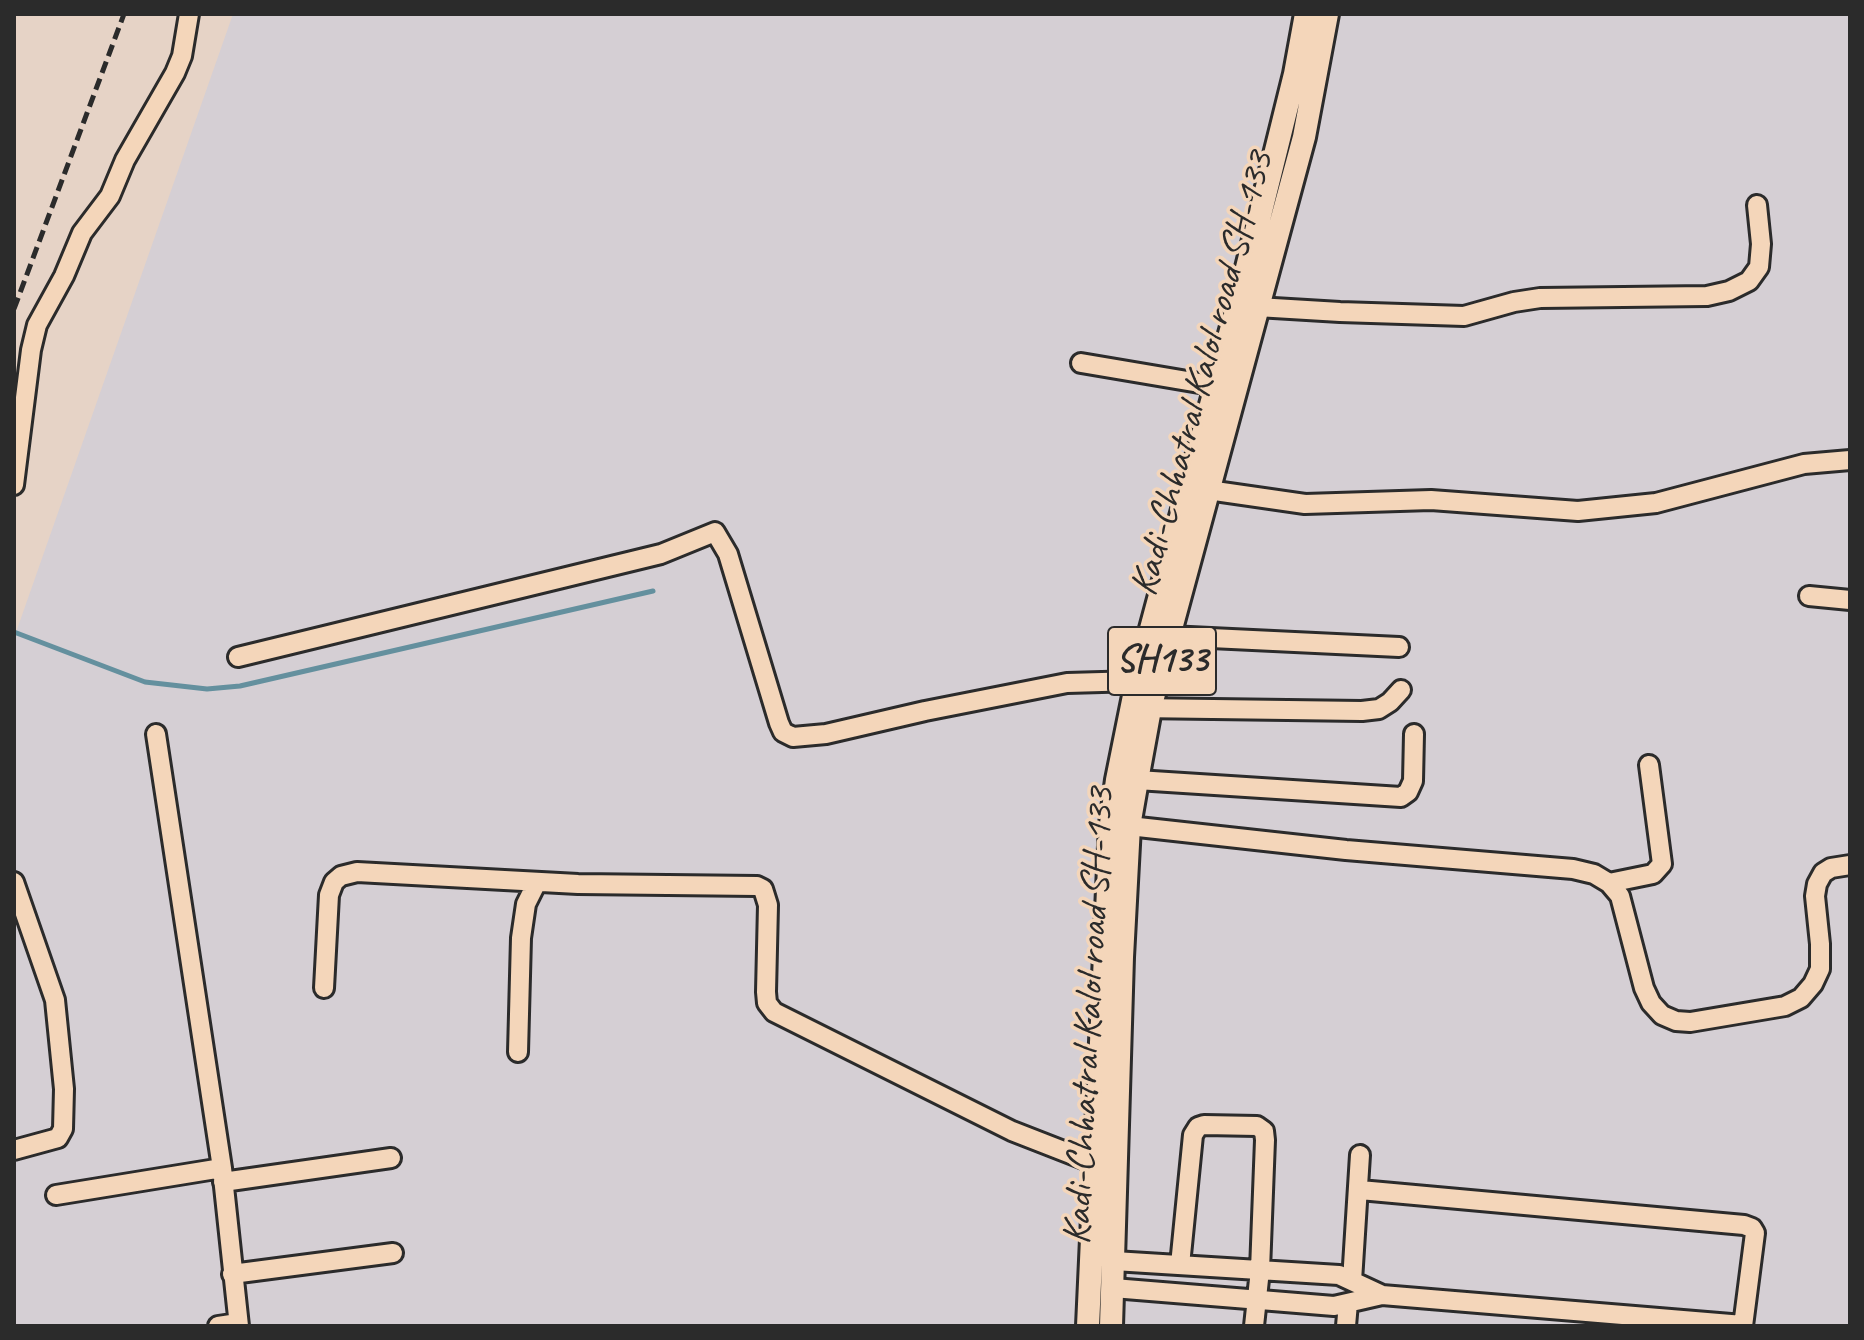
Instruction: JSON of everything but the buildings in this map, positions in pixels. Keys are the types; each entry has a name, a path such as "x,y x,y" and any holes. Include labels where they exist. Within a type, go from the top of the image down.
{"main road":[{"name":"Kadi-Chhatral Kalol road SH-133","path":"1111,1326 1122,957 1129,826 1137,780 1141,708 1137,681 1217,386 1295,74 1306,14"},
{"name":"Kadi-Chhatral Kalol road SH-133","path":"1088,1326 1111,824 1117,780 1169,636 1304,137 1327,14"}],"street":[{"path":"14,485 37,325 64,276 82,233 110,196 125,160 175,73 182,56 189,14"},
{"path":"1257,307 1464,316 1540,298 1707,296 1729,291 1749,281 1759,267 1761,244 1757,205"},
{"path":"1081,363 1217,386"},
{"path":"1208,490 1305,504 1431,500 1578,511 1656,503 1804,464 1850,460"},
{"path":"238,657 661,554 715,532 728,554 779,723 783,732 793,737 826,734 1067,683 1137,681"},
{"path":"1809,596 1850,600"},
{"path":"1169,636 1399,647"},
{"path":"1141,708 1362,711 1379,709 1401,690"},
{"path":"156,734 222,1175 238,1324 218,1326"},
{"path":"1137,780 1401,797 1408,792 1413,781 1414,734"},
{"path":"1609,883 1653,874 1662,864 1649,765"},
{"path":"1129,826 1331,848 1573,869 1594,874 1609,883 1620,896 1644,988 1651,1003 1662,1015 1676,1021 1690,1022 1785,1006 1801,998 1820,969 1815,896 1817,884 1823,873 1831,868 1850,865"},
{"path":"324,988 329,895 334,882 341,876 357,872 537,882 757,886 763,889 768,905 766,992 767,1003 774,1012 1012,1131 1094,1163"},
{"path":"14,882 55,1000 64,1089 63,1129 58,1138 14,1150"},
{"path":"518,1052 521,938 526,904 537,882"},
{"path":"1180,1265 1193,1135 1198,1127 1204,1125 1257,1126 1264,1131 1265,1140 1260,1270 1254,1326"},
{"path":"1352,1281 1360,1155"},
{"path":"56,1195 391,1158"},
{"path":"1113,1288 1334,1306 1382,1295 1743,1325 1755,1233 1744,1225 1360,1190"},
{"path":"232,1274 393,1253"},
{"path":"1114,1261 1339,1275 1382,1295"},
{"path":"1346,1326 1348,1303"}],"shaded area":[{"path":"233,14 1850,14 1850,1326 14,1326 14,638"}],"waterway":[{"path":"14,632 145,682 207,689 240,686 653,591"}],"railway":[{"path":"14,309 124,14"}]}
